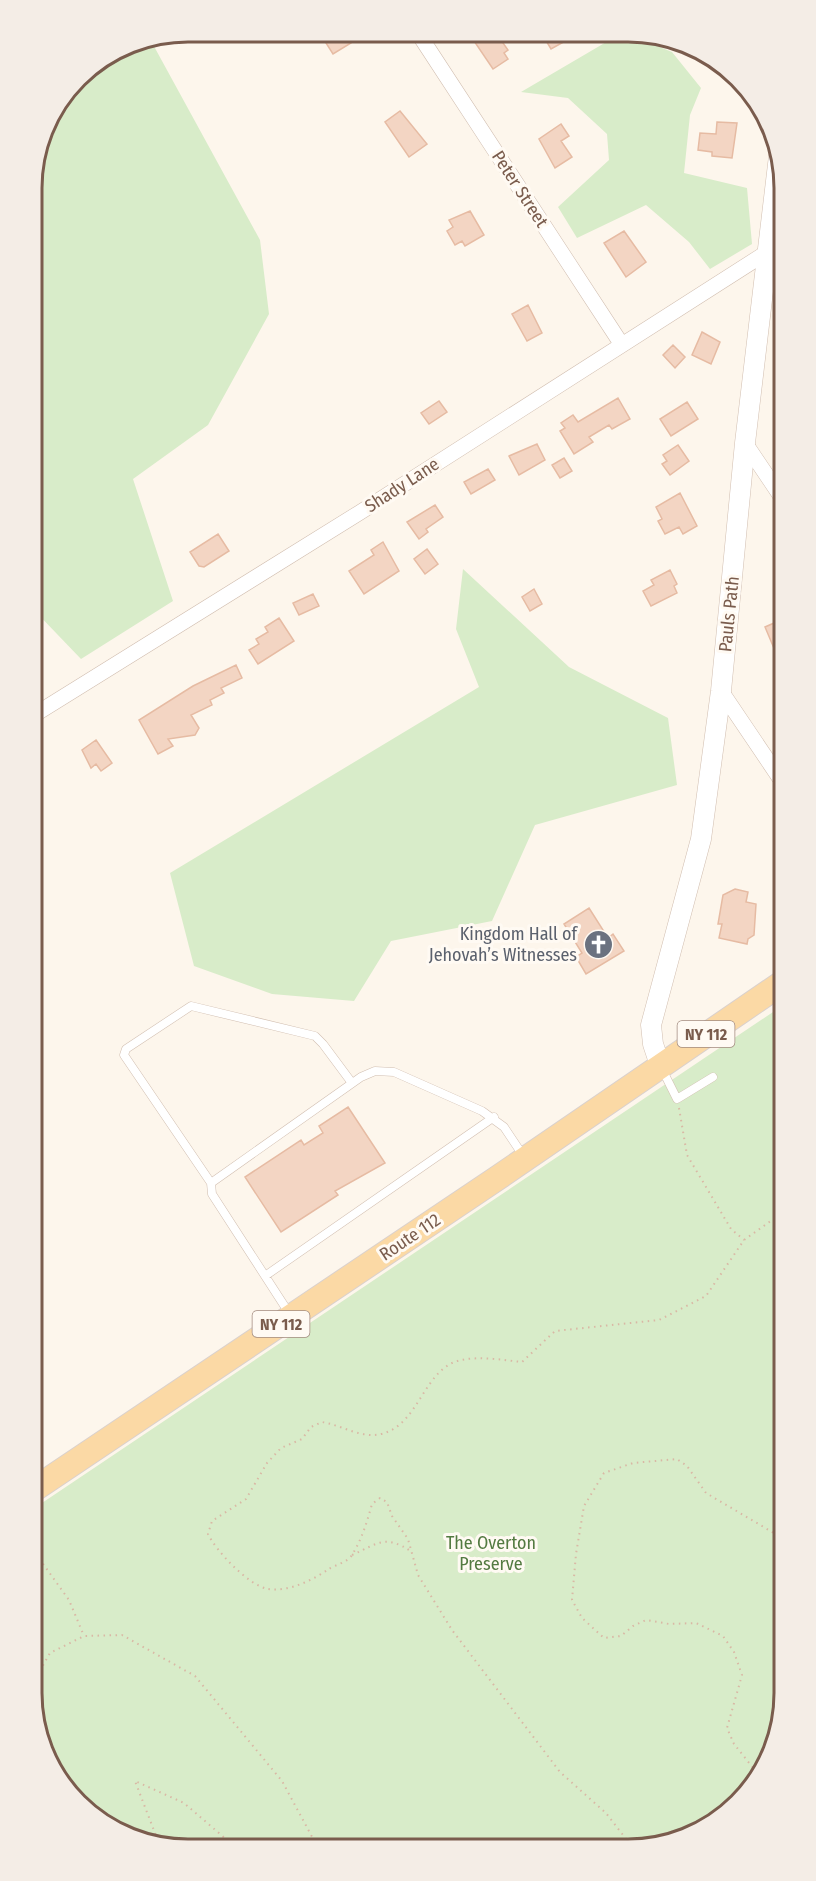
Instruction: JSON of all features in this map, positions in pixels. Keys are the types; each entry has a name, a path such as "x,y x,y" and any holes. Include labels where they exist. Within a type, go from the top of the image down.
{"main road":[{"name":"Route 112","path":"42,1484 526,1159 774,988"}],"street":[{"name":"Peter Street","path":"424,42 622,345"},
{"name":"Pauls Path","path":"660,1065 652,1044 651,1024 701,839 721,691 745,444 768,251 774,221"},
{"name":"Shady Lane","path":"42,710 359,513 768,251"},
{"path":"745,444 774,486"},
{"path":"721,691 774,770"}],"lane":[{"path":"291,1317 212,1194 211,1183 124,1055 126,1049 191,1006 315,1036 324,1044 352,1083"},
{"path":"660,1065 677,1099 713,1077"},
{"path":"211,1183 352,1083 375,1071 394,1072 494,1118 504,1127 526,1159"},
{"path":"265,1276 494,1118"}],"path":[{"path":"677,1099 687,1155 731,1229 744,1240"},
{"path":"412,1552 398,1542 383,1540 352,1555 310,1581 294,1586 267,1589 244,1575 213,1545 208,1534 212,1521 246,1499 274,1455 281,1448 302,1439 311,1427 322,1422 352,1432 381,1434 407,1419 429,1385 445,1368 461,1360 522,1362 555,1332 597,1325 659,1320 706,1296 744,1240 774,1222"},
{"path":"752,1768 734,1744 727,1728 742,1675 734,1652 723,1636 696,1623 669,1624 646,1620 633,1626 621,1636 604,1638 582,1618 572,1600 576,1554 584,1506 604,1473 657,1459 676,1459 687,1466 706,1493 774,1533"},
{"path":"352,1555 365,1531 372,1504 380,1498 387,1502 392,1516 408,1539 418,1575 452,1630 560,1772 606,1813 626,1839"},
{"path":"42,1562 69,1600 84,1636"},
{"path":"42,1667 50,1653 84,1636 122,1635 195,1676 282,1781 313,1839"},
{"path":"156,1835 135,1781 184,1803 226,1839"}],"green space":[{"path":"606,42 637,42 654,45 672,52 701,88 690,115 684,173 747,188 752,244 710,269 689,242 646,205 577,238 558,207 609,160 607,134 568,98 521,92"},
{"path":"154,46 260,240 269,314 208,425 133,479 173,601 81,659 42,618 43,169 53,132 78,92 107,67 132,53"},
{"path":"463,569 569,667 668,718 677,785 535,825 492,921 391,941 354,1001 272,994 194,966 170,873 479,687 456,629"},
{"name":"The Overton Preserve","path":"774,1011 774,1702 769,1730 759,1757 738,1789 717,1809 684,1828 647,1838 628,1839 188,1839 160,1836 124,1824 92,1803 78,1789 57,1757 47,1730 42,1693 42,1503"}],"building":[{"path":"325,42 350,42 351,43 333,54"},
{"path":"475,42 502,42 508,50 504,53 508,59 493,69"},
{"path":"547,42 564,42 551,49"},
{"path":"400,111 427,144 409,157 385,122"},
{"path":"717,122 737,123 732,158 712,156 712,152 698,150 700,133 716,134"},
{"path":"561,124 569,136 561,141 572,157 555,168 539,139"},
{"path":"470,211 484,235 465,246 462,241 455,245 447,231 453,227 449,220"},
{"path":"624,231 646,262 626,277 604,243"},
{"path":"528,305 542,333 527,341 512,314"},
{"path":"702,332 720,342 711,364 692,355"},
{"path":"673,345 685,357 675,368 663,355"},
{"path":"618,398 630,419 612,429 609,425 589,437 593,442 574,454 560,431 565,428 561,423 573,415 578,422"},
{"path":"439,401 447,412 429,424 421,413"},
{"path":"687,402 698,419 671,436 660,419"},
{"path":"537,444 545,460 519,475 509,456"},
{"path":"678,445 689,461 670,475 662,464 667,461 663,455"},
{"path":"564,458 572,471 560,478 552,465"},
{"path":"488,469 495,480 471,494 464,482"},
{"path":"680,493 697,526 683,534 679,527 665,534 658,521 662,519 656,507"},
{"path":"435,505 443,517 426,529 428,532 419,539 407,522"},
{"path":"218,534 229,551 204,567 199,566 190,552"},
{"path":"383,542 399,571 364,594 349,571 374,555 371,550"},
{"path":"427,549 438,564 425,574 414,559"},
{"path":"670,570 677,584 674,586 677,593 651,606 643,591 654,585 651,580"},
{"path":"534,589 542,604 530,611 522,597"},
{"path":"313,594 319,606 299,615 293,603"},
{"path":"279,618 294,641 258,664 249,650 259,644 256,639 268,632 265,627"},
{"path":"774,623 774,648 765,627"},
{"path":"236,665 242,678 221,688 224,693 210,700 212,705 191,715 199,728 195,735 168,739 173,746 158,754 139,720 193,686"},
{"path":"96,740 112,763 101,771 96,764 91,768 82,750"},
{"path":"735,889 748,892 746,902 756,904 754,935 748,939 747,944 719,938 722,924 718,924 723,895"},
{"name":"Kingdom Hall of Jehovah’s Witnesses","path":"589,908 608,938 613,934 624,951 586,974 576,957 582,953 564,924"},
{"path":"348,1107 385,1163 335,1191 338,1195 281,1232 245,1177 301,1140 304,1145 323,1133 319,1126"}],"place":[{"name":"Kingdom Hall of Jehovah’s Witnesses","path":"598,944"}]}
